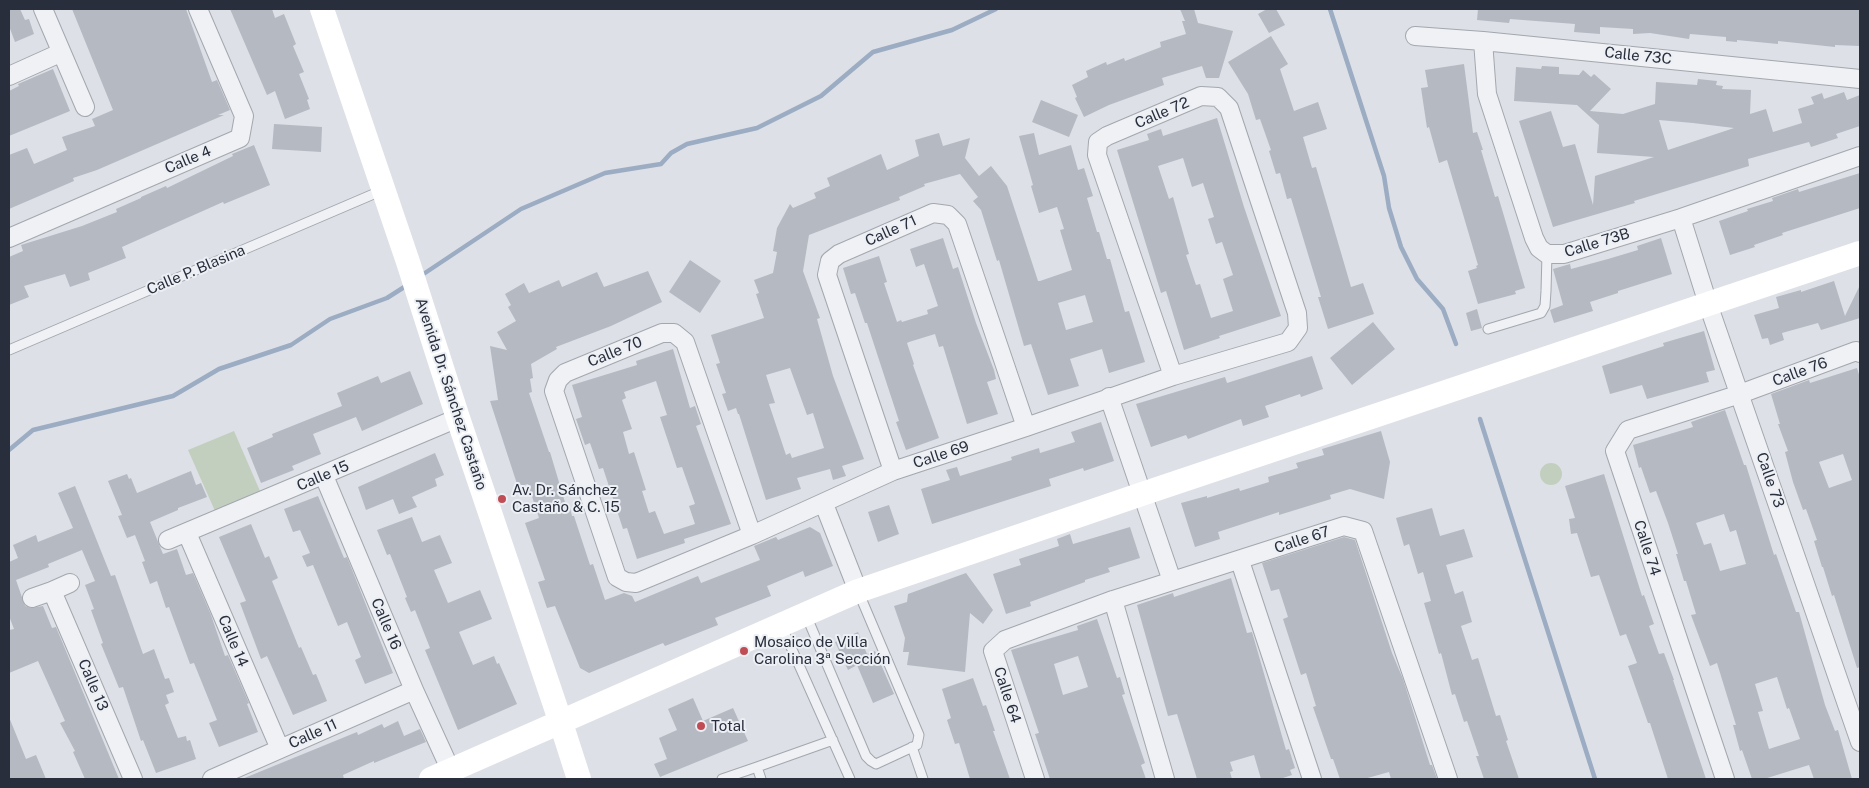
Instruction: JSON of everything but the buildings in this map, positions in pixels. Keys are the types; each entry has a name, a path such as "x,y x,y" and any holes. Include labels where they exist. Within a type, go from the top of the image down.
{"street":[{"path":"43,9 84,107"},
{"name":"Calle 4","path":"9,238 240,138 244,116 198,9"},
{"name":"Avenida Dr. Sánchez Castaño","path":"322,9 562,723 579,779"},
{"name":"Calle 73C","path":"1415,36 1483,41 1860,79"},
{"name":"Calle 73B","path":"1483,41 1487,94 1534,238 1539,248 1547,254 1564,254 1681,218 1860,156"},
{"path":"9,76 60,53"},
{"name":"Calle 72","path":"1173,376 1097,155 1098,142 1107,136 1201,96 1218,97 1229,108 1297,313 1298,328 1288,342 1266,349"},
{"name":"Calle 71","path":"893,471 827,275 830,261 839,254 933,213 948,214 958,224 1026,427"},
{"name":"Calle 73","path":"1681,218 1708,304 1860,742"},
{"path":"441,775 858,592 1142,494 1860,253"},
{"name":"Calle 70","path":"626,582 617,577 554,391 558,380 565,373 662,333 674,333 685,342 752,535"},
{"name":"Calle 69","path":"626,582 636,583 752,535 824,504 893,471 1173,376 1266,349"},
{"name":"Calle 76","path":"1740,394 1856,351 1860,353"},
{"name":"Calle 74","path":"1725,779 1615,452 1628,430 1740,394"},
{"path":"1109,397 1172,581"},
{"name":"Calle 15","path":"168,540 324,476 458,418"},
{"name":"Calle 16","path":"324,476 414,690 441,775"},
{"path":"824,504 858,592"},
{"name":"Calle 67","path":"1240,560 1344,526 1363,531 1448,779"},
{"name":"Calle 14","path":"187,533 280,749"},
{"path":"1240,560 1312,779"},
{"name":"Calle 64","path":"1035,779 993,650 1005,640 1113,600 1240,560"},
{"path":"32,598 70,583"},
{"name":"Calle 13","path":"52,591 133,779"},
{"path":"1113,600 1166,779"},
{"name":"Calle 11","path":"212,779 414,690"}],"lane":[{"name":"Calle P. Blasina","path":"9,350 382,190"},
{"path":"1488,330 1541,313 1545,306 1547,254"},
{"path":"858,592 919,735 914,746 923,779"},
{"path":"806,615 866,756 876,764 914,746"},
{"path":"782,626 833,740 848,779"},
{"path":"722,779 833,740"},
{"path":"757,767 761,779"}],"green space":[{"path":"234,431 260,491 215,511 188,450"},
{"path":"1551,463 1561,470 1562,474 1555,484 1551,485 1541,478 1540,474 1547,464"}],"waterway":[{"path":"419,277 521,209 605,173 661,164 671,153 687,144 757,128 821,96 873,52 952,30 996,9"},
{"path":"1330,9 1384,176 1389,208 1401,247 1417,279 1443,309 1456,344"},
{"path":"9,450 33,430 173,396 219,369 291,345 330,319 387,298 409,284"},
{"path":"1480,419 1595,779"}],"place":[{"name":"Av. Dr. Sánchez Castaño & C. 15","path":"502,499"},
{"name":"Mosaico de Villa Carolina 3ª Sección","path":"744,651"},
{"name":"Total","path":"701,726"}]}
